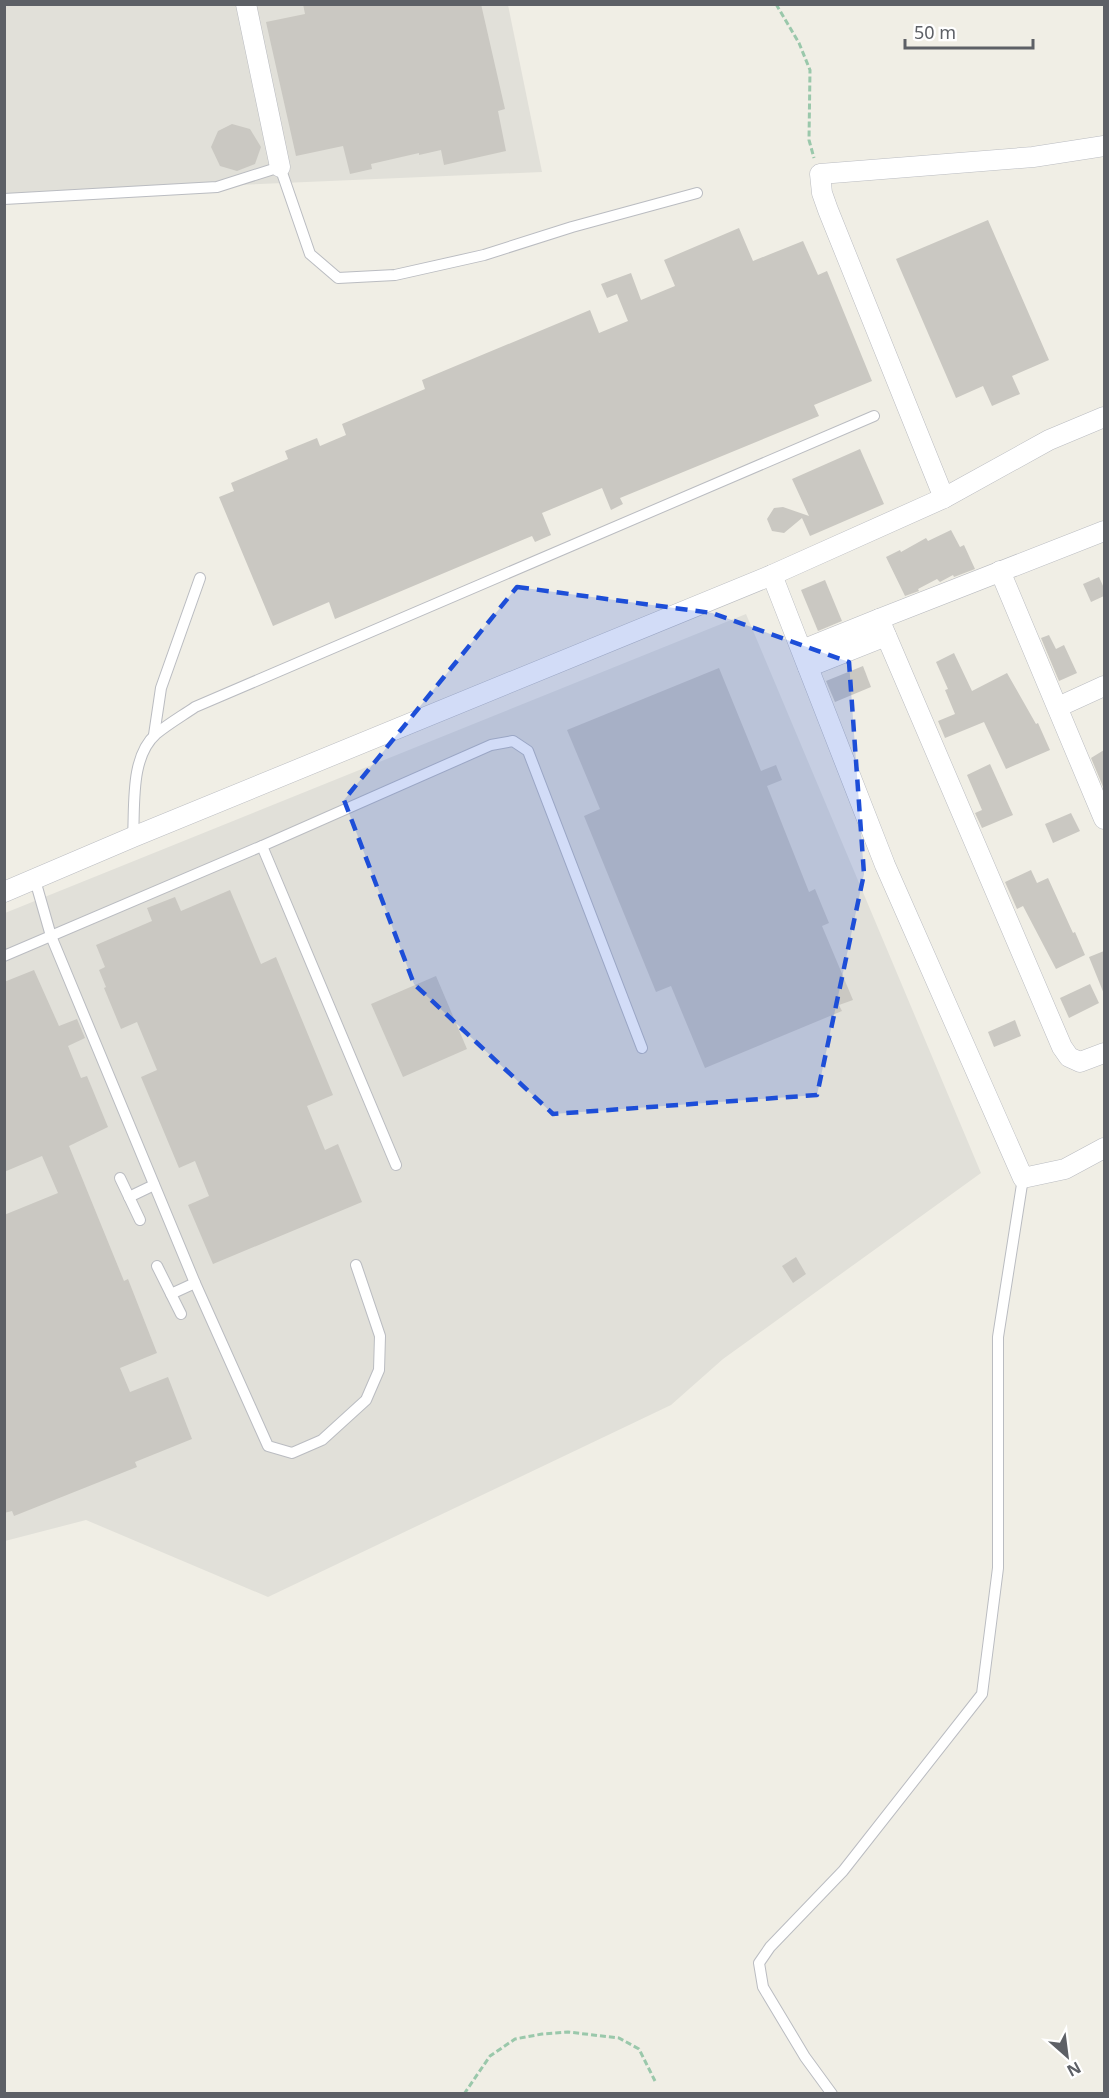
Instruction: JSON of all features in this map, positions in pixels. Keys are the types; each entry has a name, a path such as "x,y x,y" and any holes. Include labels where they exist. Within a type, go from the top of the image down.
{"street":[{"path":"246,4 280,167"},
{"path":"944,498 828,210 822,193 820,174 1033,157 1104,146"},
{"path":"4,892 772,575 944,498 1049,440 1104,417"},
{"path":"805,658 883,627 1000,571 1104,531"},
{"path":"1000,571 1104,819"},
{"path":"772,575 885,865 1023,1178 1065,1169 1104,1148"},
{"path":"883,627 1062,1047 1069,1057 1080,1062 1104,1053"},
{"path":"1058,707 1104,686"}],"lane":[{"path":"4,199 217,187 280,167 310,254 338,278 395,275 484,255 572,227 697,193"},
{"path":"154,735 195,707 874,416"},
{"path":"133,837 141,756 154,735 161,688 200,578"},
{"path":"4,956 491,745 513,741 528,751 642,1048"},
{"path":"262,846 396,1165"},
{"path":"35,880 51,936 195,1283 268,1446 292,1453 322,1440 366,1400 379,1370 380,1336 356,1265"},
{"path":"120,1178 140,1220"},
{"path":"832,2094 805,2057 763,1987 759,1962 770,1947 843,1871 982,1694 998,1568 998,1337 1023,1178"},
{"path":"129,1197 154,1185"},
{"path":"157,1266 181,1314"},
{"path":"171,1294 195,1283"}],"path":[{"path":"776,4 799,42 810,70 809,140 820,174"},
{"path":"464,2094 490,2056 515,2039 568,2032 619,2038 639,2049 655,2080"}],"highlighted area":[{"path":"517,587 712,613 849,662 864,874 817,1095 553,1114 414,984 344,800"}],"shaded area":[{"path":"4,5 508,5 542,172 5,195"},
{"path":"746,614 981,1173 723,1359 671,1405 268,1597 86,1520 5,1541 5,913"}],"building":[{"path":"303,4 481,4 505,109 498,111 506,151 444,165 441,150 419,155 419,153 371,164 372,169 350,174 343,146 296,156 266,22 305,14"},
{"path":"232,124 250,129 261,147 255,164 237,171 220,166 211,147 218,131"},
{"path":"988,220 1049,360 1012,376 1020,394 992,406 983,386 956,398 896,259"},
{"path":"739,228 753,261 803,241 818,275 827,271 872,381 814,405 819,416 620,498 623,504 611,510 602,488 542,513 551,535 535,542 532,536 335,619 329,602 273,626 219,497 234,491 231,483 288,459 285,451 317,438 320,446 346,435 342,424 425,389 422,380 590,310 599,333 628,321 617,294 607,298 601,284 631,273 641,300 675,286 664,260"},
{"path":"860,449 884,504 810,536 802,518 784,533 772,531 767,519 774,508 783,507 809,516 792,479"},
{"path":"951,530 960,547 964,545 975,569 954,577 953,575 940,582 937,579 918,589 919,591 905,596 886,557 900,550 901,552 926,538 928,541"},
{"path":"1099,577 1104,588 1104,596 1091,602 1083,584"},
{"path":"825,580 842,621 818,631 801,590"},
{"path":"1049,635 1056,649 1064,645 1077,673 1059,681 1041,638"},
{"path":"954,653 972,691 1007,673 1036,724 1038,723 1050,750 1006,769 984,722 945,738 938,721 955,714 945,690 948,689 936,662"},
{"path":"863,666 871,687 835,702 826,681"},
{"path":"719,668 761,771 776,765 782,780 767,786 809,892 815,889 829,923 822,926 853,1000 839,1005 842,1011 705,1068 671,986 656,992 584,816 600,809 567,730"},
{"path":"1104,750 1104,789 1091,758"},
{"path":"990,764 1013,815 982,828 975,813 982,810 967,775"},
{"path":"1071,813 1080,831 1053,843 1045,824"},
{"path":"1031,870 1037,883 1048,878 1085,955 1056,969 1023,906 1017,909 1005,882"},
{"path":"230,890 261,964 276,957 333,1095 307,1106 325,1150 338,1144 362,1202 213,1264 188,1205 209,1196 195,1161 179,1168 141,1077 157,1070 137,1022 121,1029 104,988 106,987 99,970 105,967 96,945 152,921 147,908 175,897 181,911"},
{"path":"1104,951 1104,994 1089,957"},
{"path":"34,970 59,1026 77,1019 85,1038 68,1046 81,1078 87,1076 108,1127 69,1146 124,1281 128,1279 157,1353 120,1368 130,1392 168,1377 192,1439 135,1462 137,1467 14,1516 12,1511 4,1513 4,1215 58,1193 42,1156 4,1172 4,982"},
{"path":"436,976 467,1049 403,1077 371,1004"},
{"path":"1090,984 1099,1003 1069,1018 1060,998"},
{"path":"1015,1020 1021,1036 994,1047 988,1032"},
{"path":"796,1257 806,1274 793,1283 782,1266"}]}
